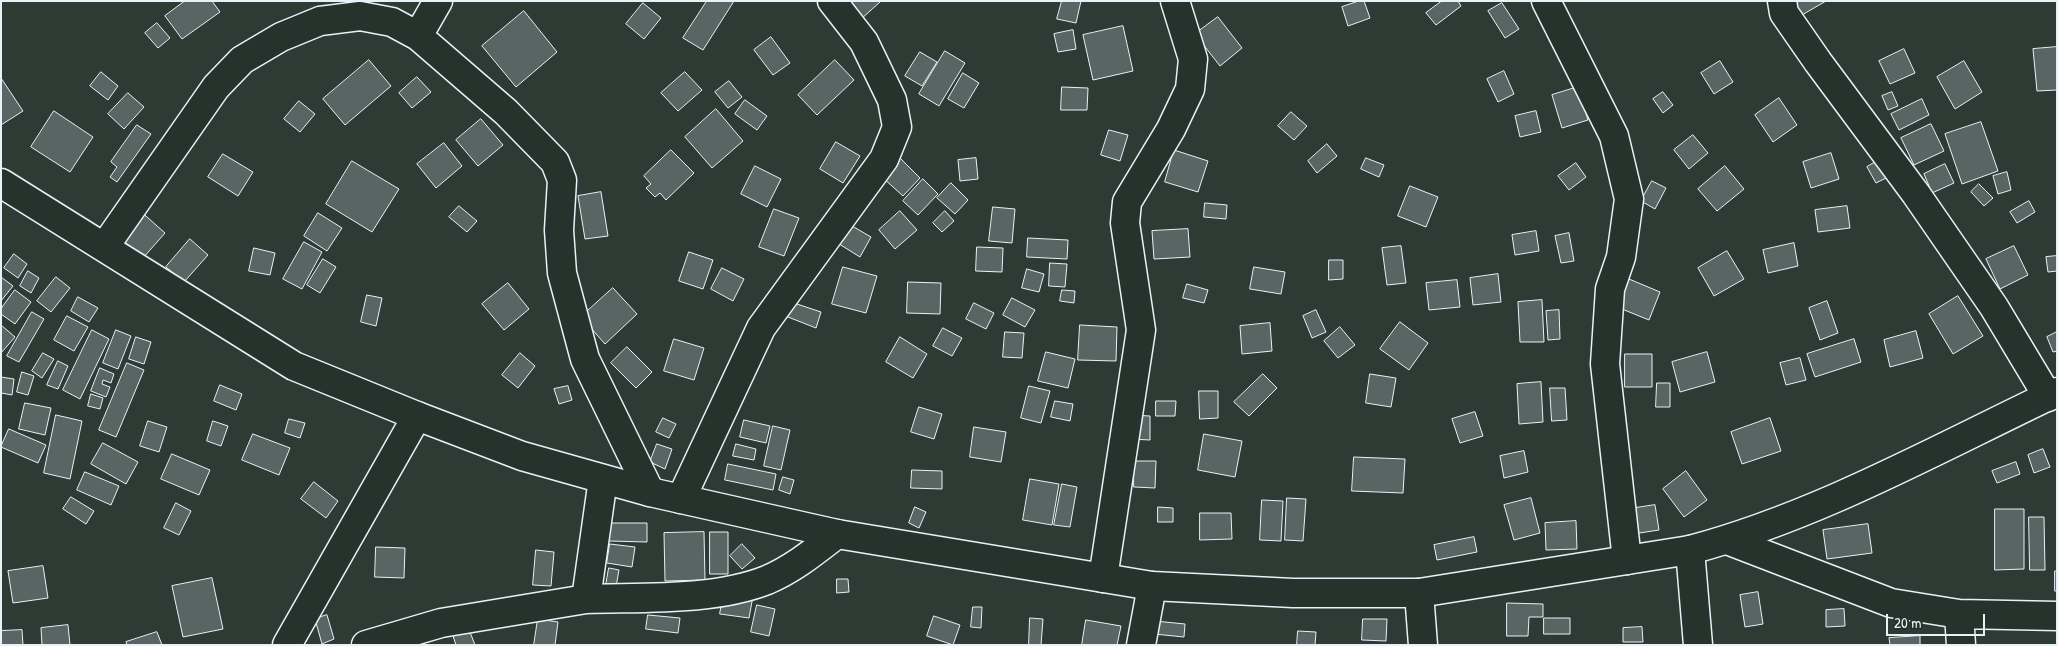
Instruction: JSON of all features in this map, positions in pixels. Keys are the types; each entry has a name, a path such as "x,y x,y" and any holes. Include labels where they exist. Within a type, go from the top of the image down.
{"street":[{"path":"418,36 438,1"},
{"path":"681,498 761,328 879,166 897,127 892,100 864,42 832,1"},
{"path":"1103,578 1140,330 1125,223 1126,202 1171,129 1190,89 1193,59 1175,1"},
{"path":"1546,1 1614,136 1629,199 1621,257 1610,289 1605,364 1627,560"},
{"path":"1,183 294,366 522,456 650,492 837,534 1152,586 1293,593 1419,593 1690,550 1727,540 1831,500 2052,394 1916,194 1784,13 1782,1"},
{"path":"104,246 216,87 242,60 281,37 320,21 360,16 392,22 418,36 506,112 555,162 560,170 562,180 560,230 562,273 585,360 650,492"},
{"path":"287,645 417,416"},
{"path":"586,599 602,479"},
{"path":"366,645 441,623 586,599 707,594 767,580 806,558 837,534"},
{"path":"1727,540 1892,604 1959,614 2057,616"},
{"path":"1690,550 1698,645"},
{"path":"1141,645 1152,586"},
{"path":"1419,593 1423,645"},
{"path":"1959,614 1961,645"}],"building":[{"path":"185,1 212,1 220,12 182,39 165,16"},
{"path":"707,1 734,1 703,50 683,38"},
{"path":"843,1 879,1 880,2 860,20"},
{"path":"1062,1 1081,1 1076,23 1057,19"},
{"path":"1364,1 1370,18 1348,26 1342,7"},
{"path":"1442,1 1458,1 1461,6 1436,25 1426,13"},
{"path":"1794,1 1826,1 1802,15"},
{"path":"643,3 661,18 644,39 626,24"},
{"path":"1502,3 1519,29 1505,38 1488,11"},
{"path":"524,11 557,52 516,87 482,46"},
{"path":"1218,17 1242,48 1220,66 1195,34"},
{"path":"157,23 170,38 158,48 145,33"},
{"path":"1123,26 1133,71 1093,80 1083,35"},
{"path":"1073,30 1076,49 1058,52 1054,34"},
{"path":"771,37 790,63 773,75 754,50"},
{"path":"2057,47 2057,90 2037,91 2033,49"},
{"path":"1904,49 1915,73 1890,84 1879,61"},
{"path":"945,51 965,63 939,106 919,94"},
{"path":"920,52 937,62 922,86 905,76"},
{"path":"369,60 391,86 345,125 323,99"},
{"path":"835,60 854,80 817,115 798,95"},
{"path":"1720,61 1733,82 1714,94 1701,73"},
{"path":"1964,61 1982,92 1955,109 1937,77"},
{"path":"1504,71 1514,94 1498,102 1487,79"},
{"path":"101,72 118,86 108,100 90,86"},
{"path":"685,72 702,90 678,111 661,93"},
{"path":"963,73 979,83 964,108 948,99"},
{"path":"417,77 431,92 412,108 399,93"},
{"path":"1,78 23,111 1,125"},
{"path":"729,81 742,97 728,108 715,92"},
{"path":"1062,87 1088,88 1087,110 1061,110"},
{"path":"1578,87 1588,120 1562,128 1552,95"},
{"path":"1663,92 1673,105 1663,113 1653,99"},
{"path":"1892,92 1898,106 1888,110 1882,96"},
{"path":"128,93 144,107 124,129 108,114"},
{"path":"1779,98 1797,125 1773,142 1755,115"},
{"path":"1922,99 1929,115 1899,130 1891,114"},
{"path":"745,100 767,116 757,130 735,114"},
{"path":"299,101 315,114 300,132 284,119"},
{"path":"716,109 743,141 712,168 685,137"},
{"path":"54,111 93,137 70,172 31,147"},
{"path":"1536,111 1541,132 1520,137 1515,116"},
{"path":"1291,112 1307,126 1294,140 1278,126"},
{"path":"481,119 503,145 478,166 456,140"},
{"path":"1981,122 1998,171 1962,184 1945,134"},
{"path":"1931,124 1944,151 1914,165 1901,138"},
{"path":"137,125 151,134 117,182 110,177 117,167 111,162"},
{"path":"1109,130 1128,135 1120,161 1101,155"},
{"path":"1693,135 1708,153 1689,169 1674,150"},
{"path":"836,142 860,156 843,183 820,169"},
{"path":"444,143 462,166 436,188 417,164"},
{"path":"1327,144 1337,156 1317,173 1308,161"},
{"path":"671,150 694,173 666,200 660,193 655,197 646,188 651,184 644,176"},
{"path":"1174,150 1208,161 1198,192 1165,182"},
{"path":"1831,153 1839,179 1811,188 1803,162"},
{"path":"223,154 253,172 238,196 208,177"},
{"path":"900,158 920,178 903,196 882,177"},
{"path":"976,158 978,179 960,181 958,160"},
{"path":"1366,158 1384,165 1379,177 1361,169"},
{"path":"1881,159 1890,176 1876,183 1867,167"},
{"path":"352,161 399,189 372,232 326,204"},
{"path":"1576,163 1586,177 1569,190 1558,176"},
{"path":"1945,164 1954,183 1932,193 1924,174"},
{"path":"755,166 781,179 767,207 741,194"},
{"path":"1725,166 1744,189 1717,211 1698,189"},
{"path":"2007,172 2011,190 1998,194 1993,176"},
{"path":"923,179 938,194 918,215 903,201"},
{"path":"1652,181 1666,188 1655,209 1641,201"},
{"path":"951,183 968,200 955,214 937,198"},
{"path":"1979,184 1993,198 1984,206 1971,192"},
{"path":"1410,186 1438,197 1426,227 1398,216"},
{"path":"601,192 608,236 585,239 578,196"},
{"path":"2029,201 2035,212 2017,223 2010,212"},
{"path":"1205,203 1227,205 1226,219 1204,217"},
{"path":"459,206 477,221 467,232 449,217"},
{"path":"1847,206 1850,228 1818,232 1815,210"},
{"path":"993,207 1015,209 1012,243 989,241"},
{"path":"138,209 165,233 143,258 116,234"},
{"path":"774,209 799,218 784,256 759,247"},
{"path":"900,211 917,230 895,249 879,230"},
{"path":"945,211 954,221 942,232 933,223"},
{"path":"318,213 342,228 327,251 304,236"},
{"path":"847,223 871,237 860,257 836,242"},
{"path":"1188,229 1190,257 1154,259 1152,231"},
{"path":"1536,231 1539,251 1515,255 1512,235"},
{"path":"1569,233 1574,261 1561,263 1555,236"},
{"path":"1028,238 1068,240 1067,259 1027,257"},
{"path":"190,239 208,255 184,282 166,267"},
{"path":"304,242 322,252 302,289 283,279"},
{"path":"1794,243 1798,266 1768,273 1763,250"},
{"path":"1401,246 1406,283 1387,285 1382,248"},
{"path":"2014,246 2028,275 2000,289 1986,259"},
{"path":"977,247 1003,248 1002,272 976,271"},
{"path":"254,248 275,253 270,275 249,271"},
{"path":"1727,251 1744,279 1714,296 1698,268"},
{"path":"689,252 713,260 703,289 679,281"},
{"path":"14,254 27,264 18,278 4,268"},
{"path":"2057,256 2057,271 2048,272 2046,257"},
{"path":"323,259 336,267 320,293 307,285"},
{"path":"1329,260 1343,260 1343,279 1329,280"},
{"path":"1050,263 1067,264 1065,287 1049,286"},
{"path":"843,267 877,276 866,313 832,304"},
{"path":"1254,267 1285,272 1281,294 1250,289"},
{"path":"722,268 744,279 733,301 711,289"},
{"path":"1027,269 1044,274 1039,292 1022,288"},
{"path":"28,271 39,278 31,293 20,286"},
{"path":"1498,274 1501,302 1473,305 1470,278"},
{"path":"1,277 13,286 1,301"},
{"path":"56,277 70,288 51,312 37,301"},
{"path":"1629,279 1660,292 1649,320 1617,307"},
{"path":"1457,280 1460,307 1429,310 1426,283"},
{"path":"908,282 941,283 940,314 907,313"},
{"path":"508,283 529,309 504,330 482,304"},
{"path":"1187,284 1208,290 1204,303 1183,298"},
{"path":"613,288 637,314 605,344 581,317"},
{"path":"15,290 31,302 15,324 1,314 1,309"},
{"path":"1062,290 1075,291 1074,303 1060,301"},
{"path":"367,295 382,298 376,326 361,322"},
{"path":"1958,296 1983,336 1953,354 1929,314"},
{"path":"78,297 98,308 89,322 71,311"},
{"path":"1012,298 1035,310 1025,327 1003,315"},
{"path":"1542,300 1544,342 1520,342 1518,302"},
{"path":"1827,301 1838,333 1820,340 1809,308"},
{"path":"794,303 821,312 816,328 788,317"},
{"path":"974,303 994,313 986,329 966,319"},
{"path":"1316,310 1326,332 1312,338 1303,316"},
{"path":"1559,310 1560,339 1548,340 1546,311"},
{"path":"32,312 44,319 19,362 7,356"},
{"path":"67,316 88,327 74,351 54,340"},
{"path":"1400,322 1428,343 1409,370 1380,349"},
{"path":"1270,323 1272,351 1242,354 1240,326"},
{"path":"1,325 15,337 1,353"},
{"path":"1080,325 1117,327 1116,361 1078,360"},
{"path":"1340,327 1355,345 1338,358 1324,341"},
{"path":"943,328 962,338 952,356 933,346"},
{"path":"92,330 109,339 80,399 63,390"},
{"path":"116,330 131,336 118,369 103,363"},
{"path":"1916,331 1923,358 1890,367 1884,340"},
{"path":"1005,332 1024,333 1022,358 1003,357"},
{"path":"2057,332 2057,351 2053,352 2047,337"},
{"path":"136,337 151,342 144,364 129,359"},
{"path":"900,337 927,354 913,378 886,362"},
{"path":"674,339 704,348 694,380 664,371"},
{"path":"1854,339 1861,362 1815,377 1807,354"},
{"path":"627,347 652,372 636,388 611,363"},
{"path":"1046,352 1075,359 1068,388 1038,381"},
{"path":"1707,352 1715,382 1680,392 1672,362"},
{"path":"43,353 54,359 42,378 32,371"},
{"path":"520,353 535,366 518,388 502,375"},
{"path":"1625,354 1652,354 1652,387 1625,387"},
{"path":"1800,358 1806,380 1786,385 1780,363"},
{"path":"58,361 68,366 58,389 47,385"},
{"path":"127,363 144,370 116,437 99,430"},
{"path":"100,368 114,374 111,383 103,380 102,384 110,387 106,397 91,391"},
{"path":"22,372 34,376 28,395 17,392"},
{"path":"1263,374 1277,388 1249,416 1234,402"},
{"path":"1370,374 1396,378 1391,407 1366,403"},
{"path":"1,377 14,379 12,395 1,393"},
{"path":"1541,382 1543,422 1519,424 1517,384"},
{"path":"1657,383 1670,383 1670,407 1656,407"},
{"path":"220,385 242,394 236,410 214,401"},
{"path":"568,386 572,400 559,404 554,389"},
{"path":"1029,386 1050,391 1041,423 1021,418"},
{"path":"1550,388 1565,388 1567,420 1552,421"},
{"path":"1199,391 1218,391 1218,418 1200,419"},
{"path":"91,394 103,398 100,409 88,406"},
{"path":"1055,401 1073,404 1070,421 1051,417"},
{"path":"1156,401 1176,401 1175,416 1156,416"},
{"path":"25,403 51,408 45,435 19,429"},
{"path":"919,407 942,414 934,439 911,432"},
{"path":"1475,412 1483,436 1460,443 1452,419"},
{"path":"56,415 82,421 70,479 44,473"},
{"path":"1131,415 1150,416 1150,440 1130,439"},
{"path":"663,418 676,424 669,438 656,432"},
{"path":"1770,418 1781,451 1742,464 1731,432"},
{"path":"289,419 305,423 300,438 285,433"},
{"path":"744,420 770,426 766,443 740,437"},
{"path":"148,421 167,427 159,452 140,446"},
{"path":"213,421 228,426 221,446 207,441"},
{"path":"773,426 790,430 781,470 764,466"},
{"path":"974,427 1006,432 1001,462 970,457"},
{"path":"9,429 46,445 38,463 1,447"},
{"path":"253,434 290,448 279,475 242,460"},
{"path":"1204,434 1242,441 1235,477 1198,470"},
{"path":"103,443 138,462 126,484 91,464"},
{"path":"657,444 672,449 665,469 650,462"},
{"path":"736,444 756,449 754,460 733,456"},
{"path":"2043,449 2050,467 2034,473 2028,455"},
{"path":"1524,451 1528,472 1504,478 1500,456"},
{"path":"172,454 210,470 199,495 161,479"},
{"path":"1354,457 1405,459 1403,493 1352,491"},
{"path":"1134,461 1156,461 1155,488 1134,487"},
{"path":"2016,462 2020,474 1997,483 1992,471"},
{"path":"728,464 776,474 773,490 725,480"},
{"path":"912,470 942,471 942,489 911,488"},
{"path":"1686,471 1707,500 1684,517 1663,489"},
{"path":"85,472 119,486 111,505 77,490"},
{"path":"783,477 794,480 790,494 779,490"},
{"path":"1030,479 1059,484 1052,525 1023,520"},
{"path":"314,482 338,501 326,518 301,499"},
{"path":"1062,484 1077,487 1070,527 1054,525"},
{"path":"71,497 94,511 86,524 63,509"},
{"path":"1287,498 1306,499 1303,541 1285,540"},
{"path":"1531,498 1540,533 1514,540 1504,505"},
{"path":"1262,500 1283,501 1281,541 1260,540"},
{"path":"176,503 191,511 179,535 164,528"},
{"path":"1655,505 1659,530 1633,534 1629,509"},
{"path":"915,507 926,512 919,528 909,523"},
{"path":"1158,507 1173,508 1173,522 1158,522"},
{"path":"1995,509 2024,509 2024,569 1995,570"},
{"path":"1200,513 1231,513 1232,539 1200,540"},
{"path":"2029,517 2044,517 2045,570 2030,570"},
{"path":"1576,521 1577,549 1546,550 1545,523"},
{"path":"609,523 647,523 647,542 609,541"},
{"path":"1868,524 1872,553 1827,559 1823,530"},
{"path":"704,532 705,580 665,581 664,533"},
{"path":"710,532 728,532 728,574 710,574"},
{"path":"1474,537 1477,552 1437,560 1434,545"},
{"path":"610,544 635,547 632,567 607,563"},
{"path":"742,544 755,558 742,569 730,556"},
{"path":"376,547 405,548 404,578 375,577"},
{"path":"536,550 554,552 551,586 533,585"},
{"path":"43,566 48,598 13,603 8,571"},
{"path":"609,568 619,570 616,587 606,585"},
{"path":"2055,571 2057,571 2057,591 2055,591"},
{"path":"212,578 223,629 183,637 172,586"},
{"path":"837,579 848,579 849,592 837,593"},
{"path":"724,591 753,596 749,618 720,614"},
{"path":"1758,592 1763,624 1745,627 1740,595"},
{"path":"1507,603 1543,604 1543,617 1529,617 1528,636 1507,636"},
{"path":"757,605 775,609 769,636 751,632"},
{"path":"973,607 982,607 981,628 971,627"},
{"path":"1844,609 1845,626 1826,627 1826,610"},
{"path":"327,615 334,639 322,644 315,619"},
{"path":"648,615 680,618 678,633 646,629"},
{"path":"934,616 960,625 953,645 927,636"},
{"path":"1030,618 1043,619 1041,645 1029,645"},
{"path":"1544,618 1570,618 1570,634 1544,634"},
{"path":"538,619 558,622 555,645 534,645"},
{"path":"1363,619 1387,619 1386,641 1362,640"},
{"path":"1086,620 1121,626 1117,645 1082,645"},
{"path":"1145,620 1185,624 1184,637 1144,633"},
{"path":"68,625 70,645 42,645 41,628"},
{"path":"468,627 475,645 456,645 452,633"},
{"path":"1642,627 1643,642 1623,642 1623,628"},
{"path":"22,630 23,645 1,645 1,631"},
{"path":"1298,631 1316,632 1315,645 1297,645"},
{"path":"157,632 162,645 127,645 126,642"},
{"path":"1920,636 1920,645 1890,645 1889,638"}]}
